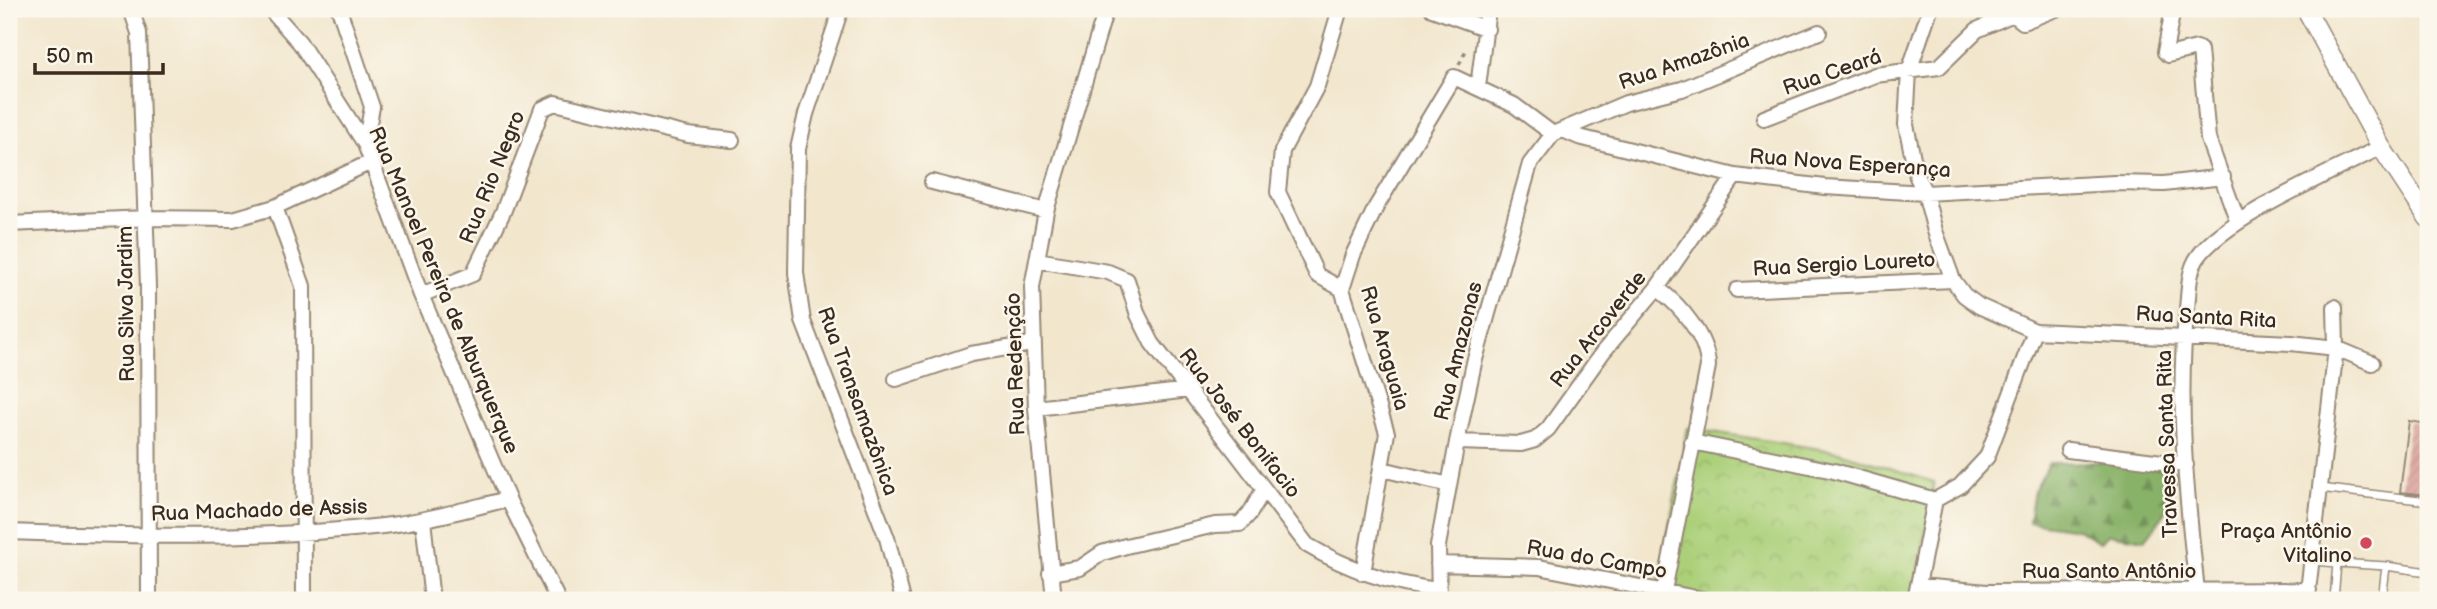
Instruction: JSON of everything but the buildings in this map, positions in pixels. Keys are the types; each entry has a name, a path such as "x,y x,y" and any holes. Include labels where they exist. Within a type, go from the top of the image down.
{"street":[{"name":"Rua Silva Jardim","path":"131,9 138,25 141,52 146,218 149,600"},
{"name":"Rua Manoel Pereira de Alburquerque","path":"270,9 300,43 365,144 421,295 508,499 558,600"},
{"path":"339,9 372,107 365,144"},
{"name":"Rua Transamazônica","path":"841,9 806,114 799,149 796,273 803,321 887,538 902,600"},
{"name":"Rua Redenção","path":"1054,600 1036,408 1032,287 1046,211 1106,9"},
{"path":"1340,9 1317,86 1282,151 1278,192 1317,275 1342,289"},
{"path":"1432,9 1483,27"},
{"path":"1478,87 1483,27 1488,9"},
{"path":"1692,442 1834,471 1935,499 1960,486 1987,457 2035,331 1979,306 1964,295 1953,280 1935,231 1925,193 1917,177 1906,125 1909,71 1930,9"},
{"name":"Rua Ceará","path":"1764,117 1875,75 1940,67 1977,30 2010,14 2017,15 2026,22 2056,9"},
{"path":"2173,9 2165,52 2174,54 2197,48 2200,50 2208,139 2238,222"},
{"path":"2306,9 2381,147 2428,218"},
{"name":"Rua Amazônia","path":"1558,132 1626,103 1682,89 1819,32"},
{"name":"Rua Araguaia","path":"1363,573 1387,433 1342,289 1353,255 1376,207 1454,76"},
{"name":"Rua Nova Esperança","path":"1454,76 1514,105 1558,132 1735,176 1825,187 1925,193 2115,183 2164,184 2223,177"},
{"name":"Rua Rio Negro","path":"421,295 473,274 488,247 542,109 547,104 555,103 688,135 732,140"},
{"name":"Rua Amazonas","path":"1439,595 1438,546 1474,363 1530,164 1558,132"},
{"name":"Travessa Santa Rita","path":"2197,591 2182,399 2190,276 2197,259 2238,222 2381,147"},
{"path":"9,224 146,218 233,219 275,206 371,162"},
{"name":"Rua Arcoverde","path":"1457,442 1521,444 1535,440 1548,429 1603,352 1657,288 1735,176"},
{"path":"932,182 1046,211"},
{"path":"275,206 303,286 304,600"},
{"name":"Rua José Bonifacio","path":"1037,260 1123,277 1130,285 1138,315 1152,343 1307,545 1363,573 1439,595"},
{"name":"Rua Sergio Loureto","path":"1737,290 1953,280"},
{"path":"1657,288 1680,310 1698,335 1708,357 1664,591"},
{"name":"Rua Santo Antônio","path":"1917,593 1987,592 2057,596 2197,591 2308,595 2336,348 2335,307"},
{"name":"Rua Santa Rita","path":"2035,331 2184,337 2336,348 2372,363"},
{"path":"896,379 971,354 1032,344"},
{"path":"1036,408 1189,390"},
{"path":"2068,450 2186,465"},
{"path":"1382,469 1449,485"},
{"path":"1050,573 1080,568 1102,553 1126,546 1215,524 1240,524 1251,513 1264,489"},
{"name":"Rua Machado de Assis","path":"9,532 150,537 303,533 422,520 508,499"},
{"path":"1917,593 1935,499"},
{"path":"422,520 432,600"},
{"name":"Rua do Campo","path":"1438,564 1539,567 1706,600"}],"lane":[{"path":"2320,488 2428,501"},
{"path":"2313,561 2428,572"},
{"path":"2334,600 2337,562"},
{"path":"2382,600 2386,566"}],"green space":[{"path":"1688,428 1839,452 1934,482 1916,584 1908,600 1715,600 1658,587"},
{"path":"2100,462 2175,471 2167,508 2145,540 2109,534 2100,542 2077,529 2029,522 2034,491 2049,463"}],"place":[{"name":"Praça Antônio Vitalino","path":"2366,543"}]}
